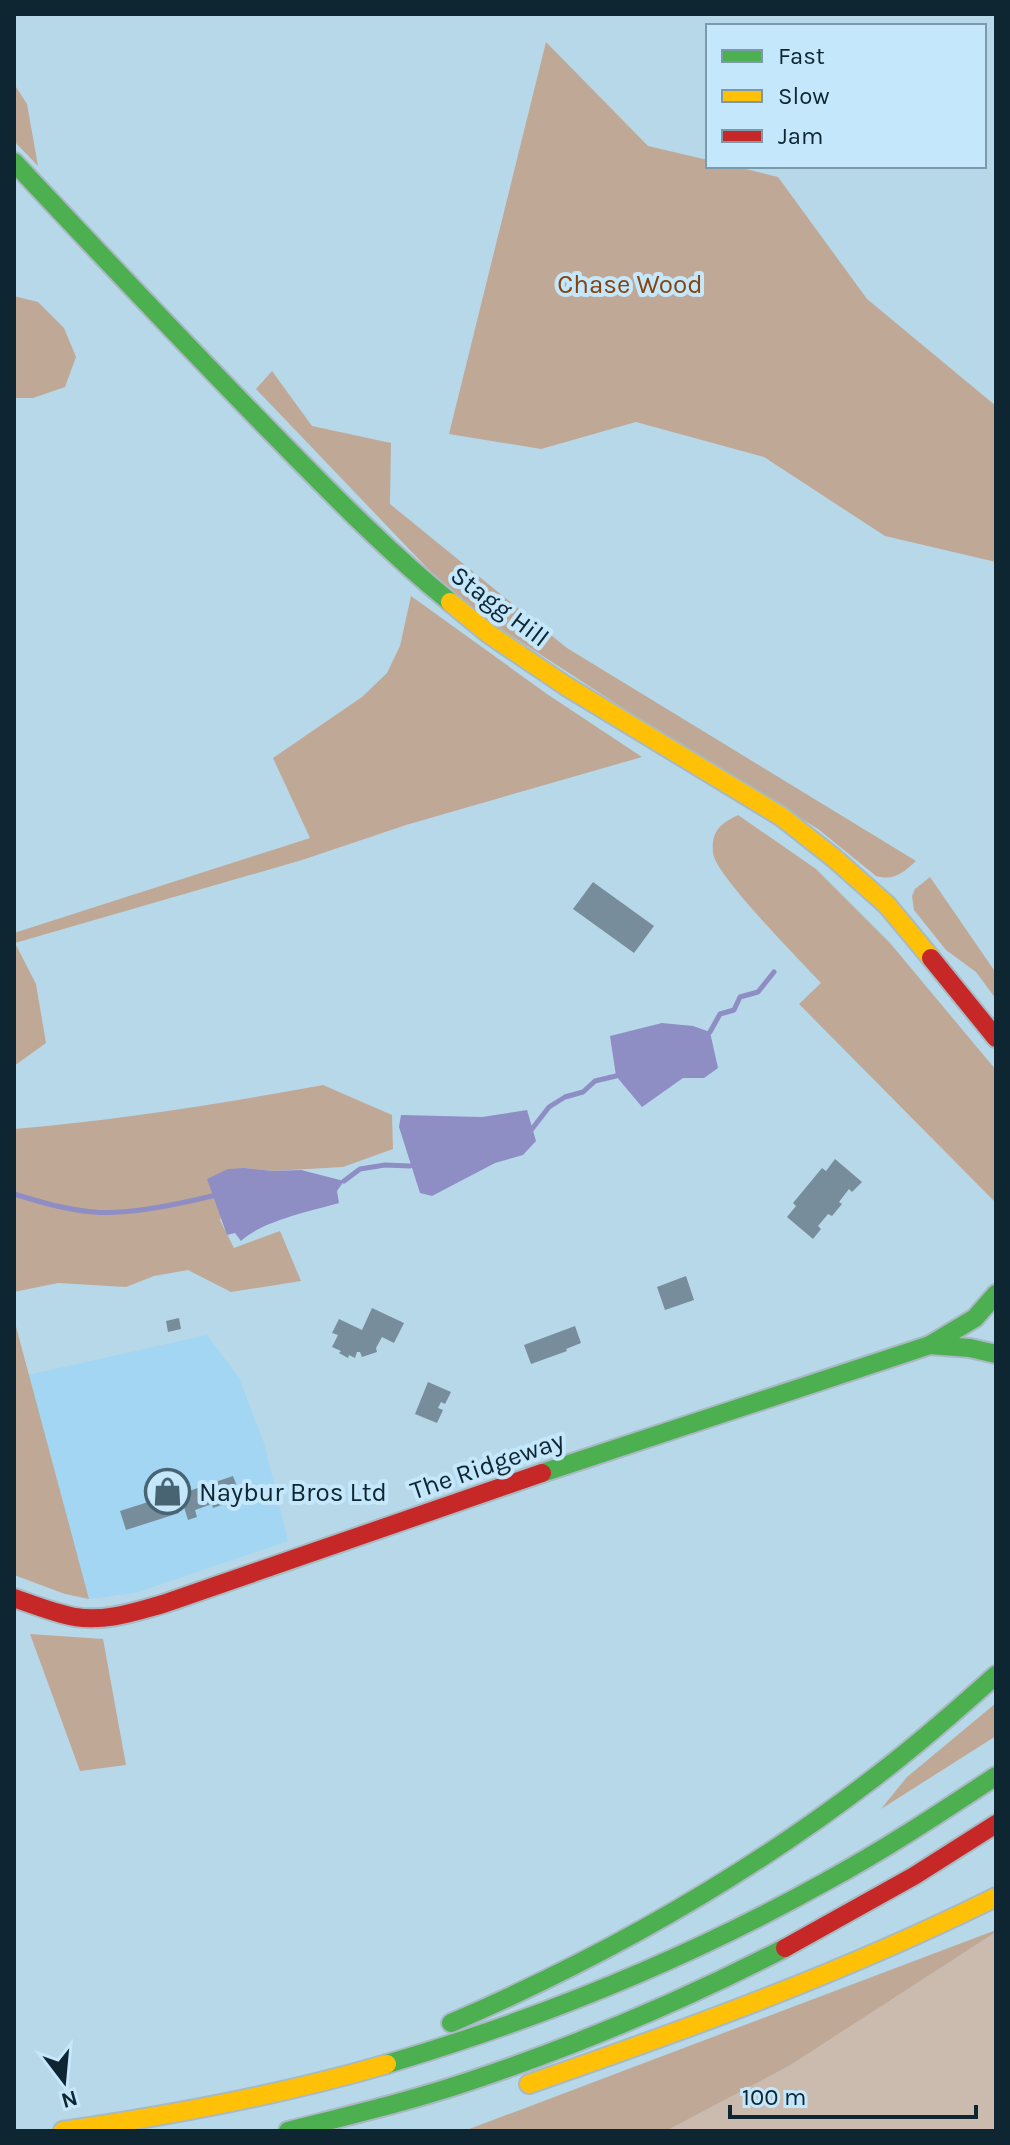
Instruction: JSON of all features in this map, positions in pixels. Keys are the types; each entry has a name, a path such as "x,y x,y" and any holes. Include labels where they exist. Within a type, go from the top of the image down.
{"main road":[{"name":"Stagg Hill","path":"14,162 240,400 369,531 421,579 489,634 566,686 793,825 887,905 996,1038"},
{"name":"The Ridgeway","path":"14,1598 73,1616 94,1618 136,1612 585,1458 930,1345 975,1318 996,1294"},
{"name":"The Ridgeway","path":"930,1345 970,1348 996,1354"},
{"path":"257,2097 429,2032 528,1989 660,1920 716,1888 861,1788 946,1720 996,1675"},
{"path":"63,2131 257,2097 386,2064 546,2010 633,1976 814,1887 927,1821 996,1776"},
{"path":"288,2131 491,2073 618,2026 800,1940 859,1908 996,1824"},
{"path":"514,2088 705,2023 833,1974 996,1897"},
{"path":"363,2112 492,2093"}],"shaded area":[{"path":"662,1023 693,1026 710,1032 718,1068 704,1078 683,1078 642,1107 616,1076 610,1036"},
{"path":"527,1110 536,1141 523,1155 495,1163 432,1196 420,1193 399,1127 401,1115 482,1117"},
{"path":"228,1169 301,1170 344,1181 337,1191 339,1203 274,1222 241,1241 235,1233 227,1235 207,1179"},
{"name":"Naybur Bros Ltd","path":"207,1335 239,1378 264,1443 288,1541 135,1593 89,1599 28,1375"},
{"path":"996,1932 996,2131 666,2131 789,2066"}],"green space":[{"name":"Chase Wood","path":"546,42 648,146 706,160 706,168 742,168 778,177 867,299 996,406 996,562 885,536 764,457 636,422 541,449 449,434"},
{"path":"14,84 27,104 38,166 14,141"},
{"path":"14,296 38,302 64,328 76,357 65,387 33,398 14,398"},
{"path":"272,371 312,426 391,443 390,504 567,648 916,861 898,875 876,876 818,829 492,623 431,572 256,389"},
{"path":"411,596 547,694 642,757 15,943 36,984 46,1043 14,1066 14,933 310,838 273,758 362,697 387,673 400,646"},
{"path":"738,815 816,869 890,943 996,1070 996,1203 799,1004 821,983 728,880 713,853 718,829"},
{"path":"930,877 996,973 996,999 976,972 946,950 914,910 912,896 915,889"},
{"path":"323,1085 392,1115 393,1149 343,1167 273,1171 245,1168 220,1220 234,1248 280,1231 301,1281 231,1292 188,1270 154,1276 126,1287 58,1283 14,1292 14,1129 169,1111"},
{"path":"14,1319 89,1599 65,1594 14,1575"},
{"path":"30,1634 103,1639 126,1765 80,1771"},
{"path":"996,1703 996,1736 881,1809 907,1777"},
{"path":"996,1930 789,2066 666,2131 464,2131"}],"building":[{"path":"593,882 654,926 634,953 573,909"},
{"path":"835,1159 862,1182 852,1192 849,1189 832,1216 828,1214 818,1226 821,1229 813,1239 787,1217 796,1206 793,1203 822,1168 826,1171"},
{"path":"686,1276 694,1300 665,1310 657,1287"},
{"path":"372,1308 404,1323 394,1343 382,1337 377,1352 362,1357 357,1352 355,1358 349,1355 348,1358 332,1347 338,1335 332,1333 339,1319 362,1330"},
{"path":"179,1318 181,1329 168,1332 166,1321"},
{"path":"575,1326 581,1343 531,1364 524,1345"},
{"path":"428,1382 451,1392 445,1404 441,1402 438,1408 443,1410 437,1423 415,1414"},
{"path":"184,1475 188,1488 181,1491 177,1478"},
{"path":"233,1476 240,1494 213,1508 212,1504 195,1510 197,1517 188,1520 180,1494"},
{"path":"173,1494 179,1513 126,1530 120,1511"}],"waterway":[{"path":"710,1032 720,1014 734,1010 740,997 758,992 774,972"},
{"path":"532,1129 549,1107 565,1097 583,1092 595,1081 616,1076"},
{"path":"344,1181 360,1169 385,1165 410,1166"},
{"path":"14,1194 64,1208 107,1213 153,1208 212,1196"}],"traffic: fast":[{"path":"14,162 317,478 382,542 450,602"},
{"path":"542,1473 930,1345 975,1318 996,1294"},
{"path":"930,1345 970,1348 996,1354"},
{"path":"451,2023 563,1971 724,1882 826,1814 875,1777 996,1675"},
{"path":"387,2064 556,2007 720,1937 869,1857 996,1776"},
{"path":"288,2131 430,2094 556,2051 710,1985 785,1948"}],"traffic: slow":[{"path":"450,602 489,634 566,686 782,817 887,905 931,958"},
{"path":"529,2084 824,1975 996,1897"},
{"path":"63,2131 226,2103 387,2064"}],"traffic: jam":[{"path":"931,958 996,1038"},
{"path":"14,1598 75,1617 97,1618 130,1613 542,1473"},
{"path":"785,1948 914,1876 996,1824"}],"place":[{"name":"Naybur Bros Ltd","path":"168,1492"}]}
